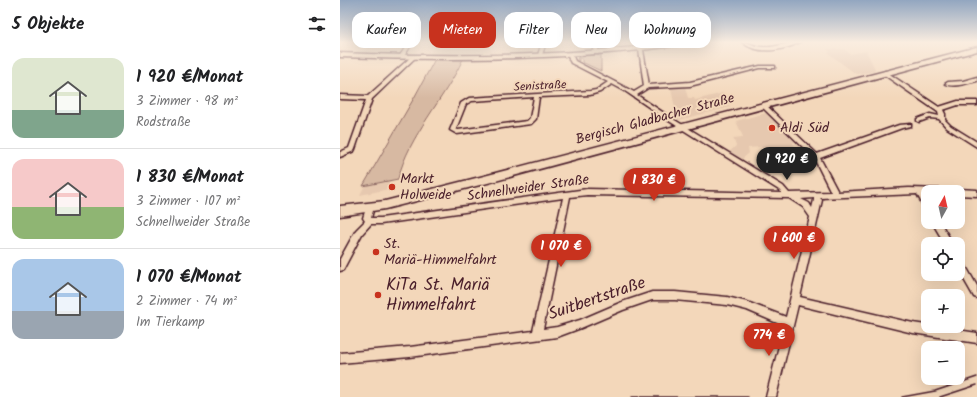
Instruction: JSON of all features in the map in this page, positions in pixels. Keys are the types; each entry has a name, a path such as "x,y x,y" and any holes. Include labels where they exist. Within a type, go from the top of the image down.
{"main road":[{"name":"Bergisch Gladbacher Straße","path":"340,211 370,207 484,180 933,61"}],"street":[{"path":"340,155 352,149 369,98 410,61"},
{"path":"572,61 634,95 768,182 784,190 789,196 806,205 814,216"},
{"path":"643,61 647,87"},
{"path":"634,95 647,87 690,84 760,67 773,67"},
{"path":"885,73 939,109 947,126 977,145"},
{"path":"948,84 964,83 977,79"},
{"name":"Senistraße","path":"537,96 532,118 529,123 454,132 453,128 466,100 537,96 592,93 611,82"},
{"path":"340,97 369,98"},
{"path":"939,109 958,103 977,103"},
{"path":"764,106 816,157 836,195"},
{"path":"919,120 930,116 942,118"},
{"path":"816,157 901,126 909,125"},
{"path":"768,182 774,189 776,196"},
{"name":"Schnellweider Straße","path":"369,221 381,221 587,192 617,191 816,196 919,191"},
{"path":"919,191 921,195"},
{"path":"965,192 977,193"},
{"path":"537,335 567,195"},
{"path":"770,397 795,300 818,200 816,196"},
{"path":"340,267 359,232 369,221 367,218 370,207"},
{"path":"965,273 977,294"},
{"name":"Suitbertstraße","path":"340,358 410,352 537,335 570,329 636,301 660,296 707,298 727,301 747,306 789,323"},
{"path":"795,300 913,328 977,338"}],"shaded area":[{"path":"434,61 462,61 410,147 398,179 363,186"},
{"path":"582,61 601,61 601,71 582,62"},
{"path":"838,61 871,61 875,69 874,72 856,74"},
{"path":"685,87 688,98 694,98 695,100 723,93 726,102 730,107 679,120 677,119 671,88"},
{"path":"766,113 796,141 793,143 797,151 773,154 761,147 748,148 749,153 741,160 729,152 736,146 733,138 743,137 736,121"},
{"path":"391,180 389,189 360,195 365,185"}],"tram line":[{"path":"902,397 935,391 977,377"},
{"path":"940,397 977,385"},
{"path":"632,397 748,397"}],"place":[{"name":"Aldi Süd","path":"772,128"},
{"name":"Markt Holweide","path":"392,187"},
{"name":"St. Mariä-Himmelfahrt","path":"376,252"},
{"name":"KiTa St. Mariä Himmelfahrt","path":"378,295"}]}
